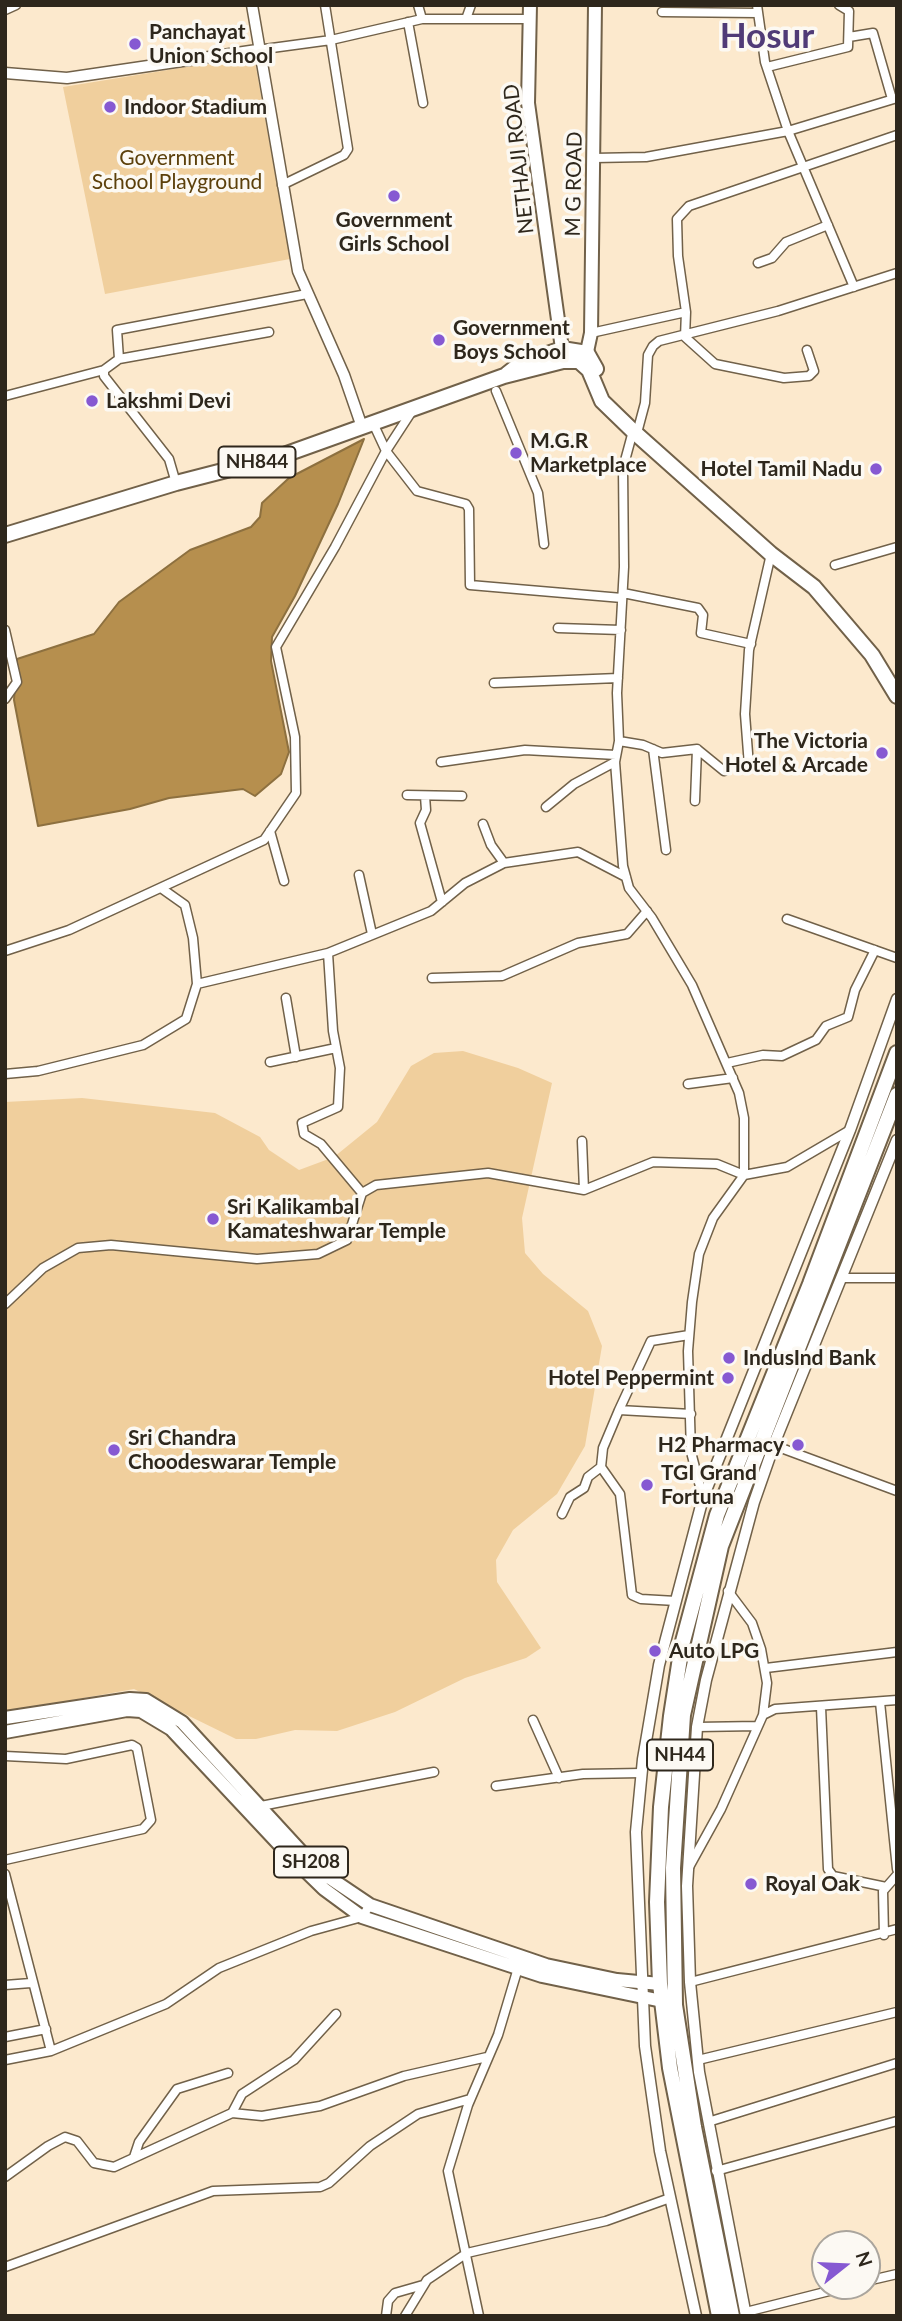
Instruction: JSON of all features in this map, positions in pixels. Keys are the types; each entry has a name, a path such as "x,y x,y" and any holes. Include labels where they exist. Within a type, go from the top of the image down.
{"highway":[{"name":"NH844","path":"5,535 176,482 281,456 504,376 522,363 563,355 585,358"},
{"path":"585,358 602,401 771,554 814,587 872,655 897,696"},
{"name":"NH44","path":"719,2316 672,2080 660,1984 657,1902 662,1807 682,1645 717,1515 810,1284 897,1053"},
{"name":"NH44","path":"741,2314 694,2127 675,2005 673,1868 683,1715 721,1546 897,1095"}],"main road":[{"name":"NETHAJI ROAD","path":"530,5 528,103 563,355"},
{"name":"M G ROAD","path":"585,358 591,333 595,5"},
{"name":"SH208","path":"5,1718 130,1699 146,1700 182,1722 318,1870 370,1905 546,1965 660,1984"},
{"name":"SH208","path":"5,1732 127,1710 155,1717 171,1729 306,1872 362,1917 592,1989 662,2001"}],"street":[{"path":"5,10 16,5"},
{"path":"251,5 298,271 367,425 417,491 466,503 469,509 470,585 622,596 698,608 703,615 701,633 751,644"},
{"path":"282,185 344,155 348,149 349,137 325,5"},
{"path":"418,5 422,19"},
{"path":"466,19 471,5"},
{"path":"767,67 848,47 849,11 839,5"},
{"path":"662,12 759,8 767,67 788,131 854,287"},
{"path":"5,73 67,78 331,40 422,19 530,19"},
{"path":"408,22 423,103"},
{"path":"594,158 646,157 788,131 894,99 873,33 849,37"},
{"path":"685,337 686,312 678,256 677,219 688,206 897,135"},
{"path":"758,263 772,258 786,242 828,225"},
{"path":"704,1498 691,1452 690,1335 699,1254 713,1218 744,1175 744,1118 733,1078 692,985 647,911 629,888 626,877 616,759 619,741 623,468 645,403 648,355 659,341 685,337 897,273"},
{"path":"119,359 116,334 121,327 307,294"},
{"path":"591,333 686,312"},
{"path":"5,396 104,370 119,359 269,332"},
{"path":"685,337 715,364 784,378 813,374 807,350"},
{"path":"104,370 104,376 169,459 176,482"},
{"path":"496,391 538,493 544,544"},
{"path":"5,951 69,930 264,840 296,793 295,737 276,647 335,547 386,451 416,406"},
{"path":"835,565 897,547"},
{"path":"749,766 745,714 751,644 771,554"},
{"path":"558,628 621,630"},
{"path":"5,630 18,682 5,699"},
{"path":"494,683 618,678"},
{"path":"619,741 662,752 697,749 724,771"},
{"path":"653,749 666,850"},
{"path":"695,801 697,749"},
{"path":"441,762 525,750 616,759"},
{"path":"546,807 575,783 616,759"},
{"path":"407,796 462,796"},
{"path":"425,796 426,810 420,823 442,902"},
{"path":"483,824 491,845 504,863"},
{"path":"270,831 284,881"},
{"path":"197,984 328,953 431,911 465,883 504,863 578,852 626,877"},
{"path":"359,875 372,934"},
{"path":"5,1074 38,1071 143,1045 186,1019 197,984 193,938 185,905 161,888"},
{"path":"432,978 502,976 578,943 626,934 647,911"},
{"path":"787,919 897,958"},
{"path":"727,1063 763,1055 782,1056 816,1040 826,1026 848,1017 855,990 875,950"},
{"path":"328,953 340,1068 338,1107 302,1123 304,1134 321,1144 362,1194"},
{"path":"286,998 296,1057"},
{"path":"696,2316 670,2198 645,2046 636,1832 642,1773 659,1665 704,1498 849,1130 897,999"},
{"path":"270,1062 336,1048"},
{"path":"688,1084 733,1078"},
{"path":"5,1304 43,1268 78,1248 111,1245 257,1259 318,1255 347,1240 362,1194 376,1185 488,1173 584,1189 653,1163 717,1164 744,1175 787,1167 849,1130"},
{"path":"811,2296 741,2314 698,2060 690,1982 688,1869 697,1727 728,1591 774,1446 897,1140"},
{"path":"582,1141 584,1189"},
{"path":"842,1278 897,1278"},
{"path":"676,1601 641,1599 632,1595 620,1494 601,1467 603,1448 651,1340 690,1335"},
{"path":"619,1410 691,1413"},
{"path":"774,1446 897,1491"},
{"path":"562,1514 570,1497 584,1488 588,1477 601,1467"},
{"path":"688,1869 720,1809 764,1715 766,1668 752,1623 728,1591"},
{"path":"766,1668 897,1652"},
{"path":"764,1715 775,1709 897,1700"},
{"path":"880,1702 897,1869"},
{"path":"821,1707 830,1872 833,1876 886,1887"},
{"path":"533,1720 558,1778"},
{"path":"697,1727 758,1726"},
{"path":"5,1756 66,1759 132,1745 137,1748 151,1820 144,1829 5,1860"},
{"path":"261,1806 434,1772"},
{"path":"496,1786 558,1778 642,1773"},
{"path":"5,1874 32,1983 41,2004 51,2052"},
{"path":"884,1934 882,1897 886,1887 897,1875"},
{"path":"5,2060 51,2052 166,2004 219,1968 311,1931 362,1917 370,1905"},
{"path":"690,1982 897,1929"},
{"path":"479,2316 467,2253 452,2199 449,2171 470,2099 518,1968"},
{"path":"5,1985 32,1983"},
{"path":"698,2060 897,2012"},
{"path":"232,2113 242,2094 295,2060 336,2014"},
{"path":"5,2037 46,2029"},
{"path":"5,2176 65,2137 77,2141 99,2166 114,2167 232,2113 262,2116 320,2106 404,2076 487,2057"},
{"path":"708,2123 897,2063"},
{"path":"134,2157 139,2141 177,2089 228,2073"},
{"path":"5,2267 213,2191 320,2187 329,2183 370,2146 418,2114 470,2099"},
{"path":"716,2171 897,2121"},
{"path":"386,2316 388,2301 395,2292 423,2285 467,2253 606,2221 670,2198"},
{"path":"405,2316 423,2285"}],"green space":[{"name":"Government School Playground","path":"254,56 290,259 105,294 63,87"},
{"path":"463,1051 518,1068 552,1083 522,1218 525,1253 543,1274 588,1311 602,1346 585,1446 557,1494 513,1530 496,1560 497,1582 541,1648 526,1658 465,1678 395,1712 337,1731 295,1730 256,1739 236,1739 134,1689 5,1712 5,1102 82,1098 215,1113 260,1137 269,1150 299,1170 334,1157 377,1122 411,1066 434,1053"}],"shaded area":[{"path":"364,439 338,504 295,596 272,637 271,661 289,752 281,774 255,796 243,789 169,798 130,809 38,826 14,700 17,659 94,634 119,602 190,550 251,527 260,517 262,503 289,478"}],"place":[{"name":"Panchayat Union School","path":"135,44"},
{"name":"Indoor Stadium","path":"110,107"},
{"name":"Government Girls School","path":"394,196"},
{"name":"Government Boys School","path":"439,340"},
{"name":"Lakshmi Devi","path":"92,401"},
{"name":"M.G.R Marketplace","path":"516,453"},
{"name":"Hotel Tamil Nadu","path":"876,469"},
{"name":"The Victoria Hotel & Arcade","path":"882,753"},
{"name":"Sri Kalikambal Kamateshwarar Temple","path":"213,1219"},
{"name":"IndusInd Bank","path":"729,1358"},
{"name":"Hotel Peppermint","path":"728,1378"},
{"name":"H2 Pharmacy","path":"798,1445"},
{"name":"Sri Chandra Choodeswarar Temple","path":"114,1450"},
{"name":"TGI Grand Fortuna","path":"647,1485"},
{"name":"Auto LPG","path":"655,1651"},
{"name":"Royal Oak","path":"751,1884"}],"district":[{"name":"Hosur","path":"767,37"}]}
